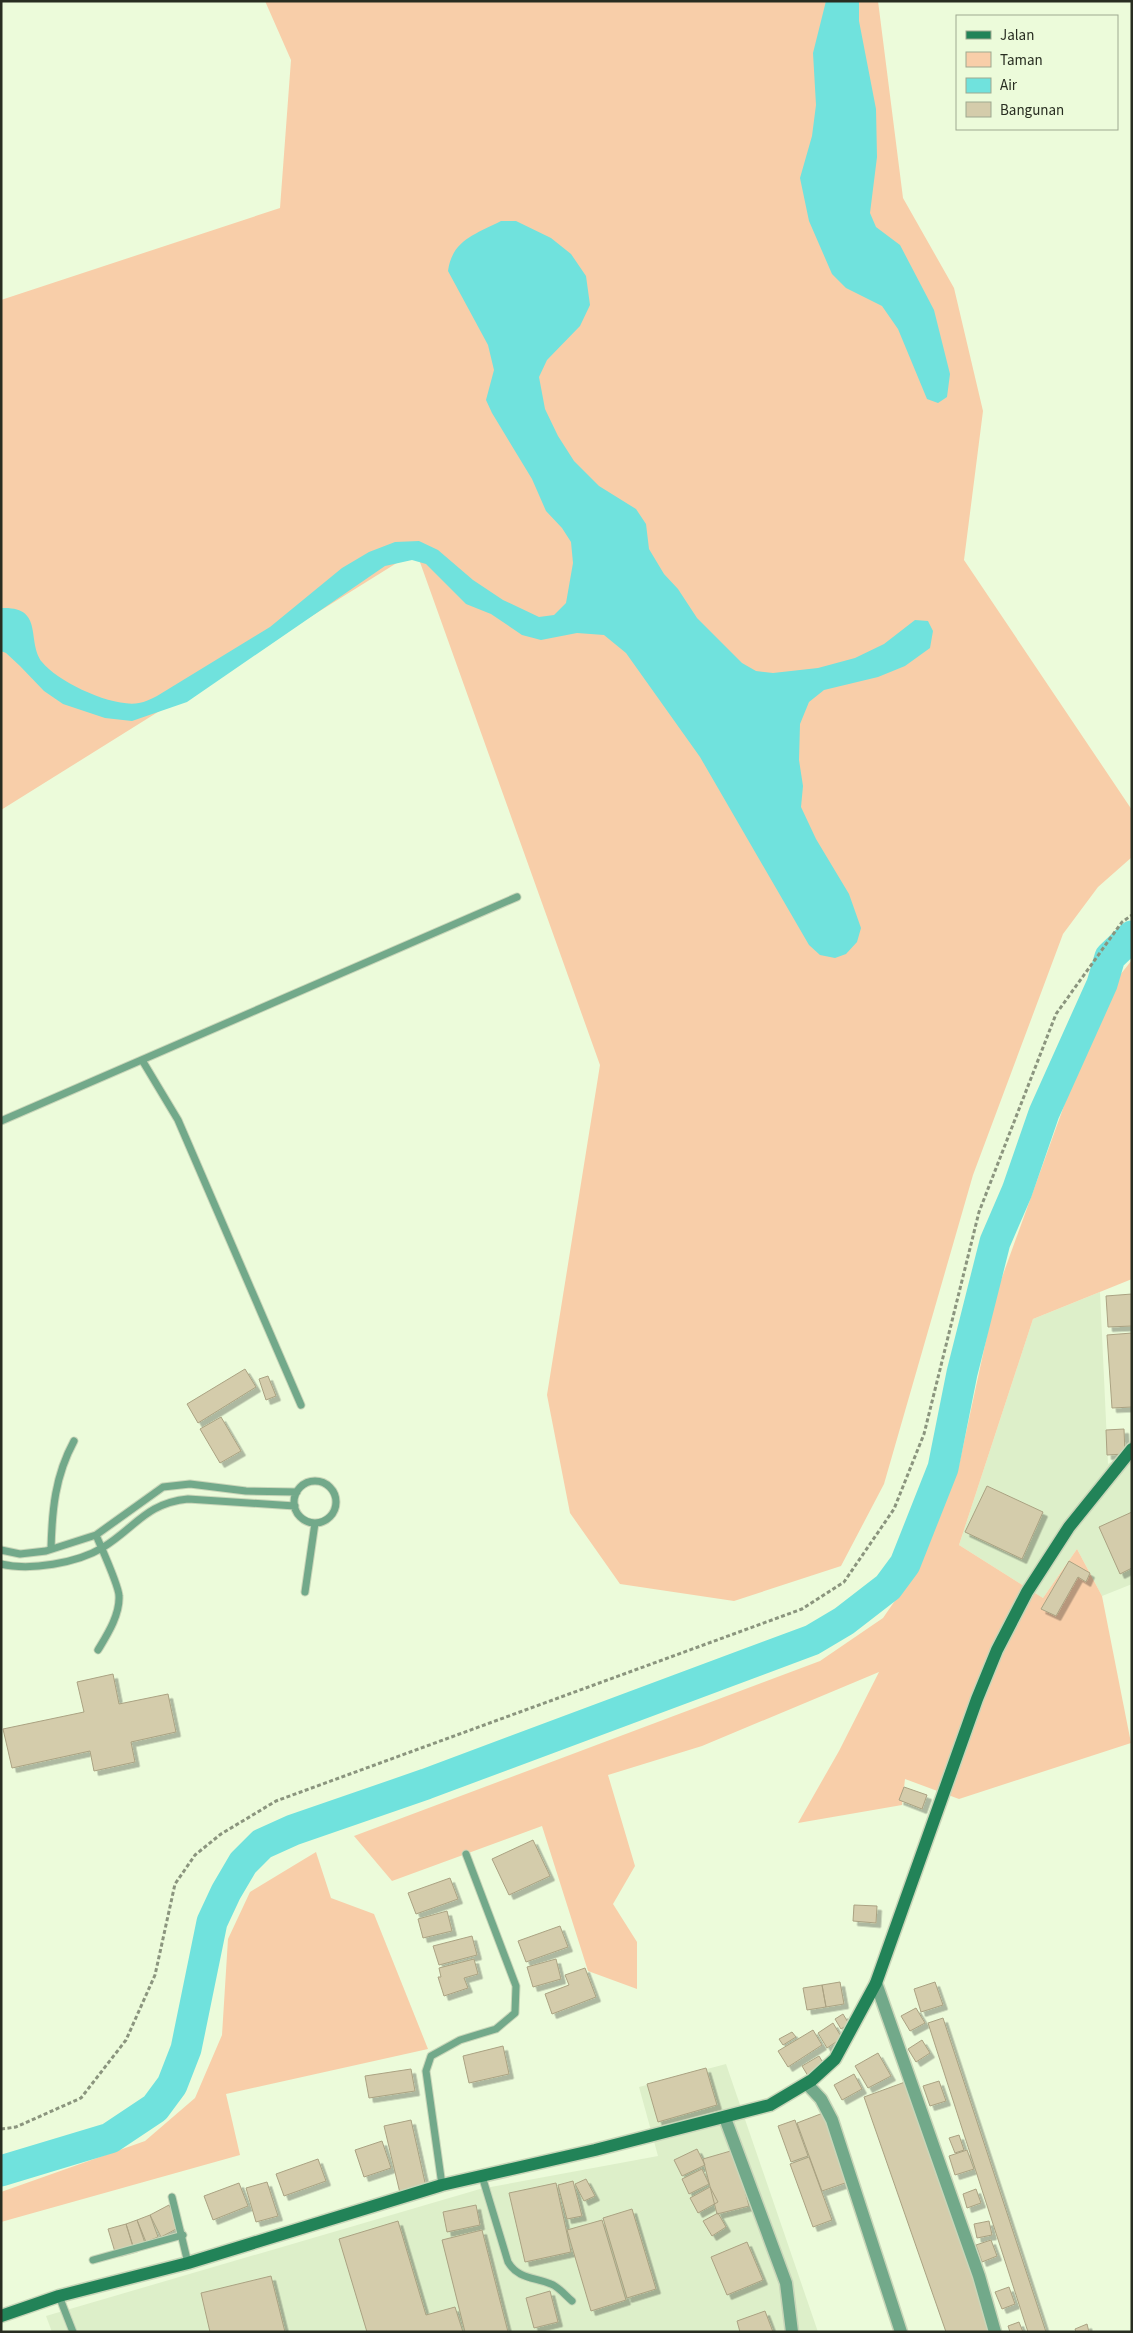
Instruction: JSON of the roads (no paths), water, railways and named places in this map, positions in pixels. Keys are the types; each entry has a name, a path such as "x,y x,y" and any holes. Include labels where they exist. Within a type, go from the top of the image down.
{"street":[{"path":"1,2316 59,2296 188,2263 442,2185 725,2118 770,2105 807,2084 836,2059 876,1983 977,1699 997,1650 1027,1592 1069,1527 1132,1449"},
{"path":"876,1983 979,2276 995,2332"},
{"path":"807,2084 821,2099 832,2120 901,2332"},
{"path":"725,2118 786,2284 792,2332"}],"lane":[{"path":"1,1121 517,897"},
{"path":"142,1060 178,1120 302,1405"},
{"path":"51,1549 55,1491 63,1460 74,1441"},
{"path":"315,1482 328,1486 333,1492 335,1499 333,1512 328,1518 315,1523 302,1518 294,1506 297,1492 301,1486 315,1482"},
{"path":"1,1550 20,1554 51,1549 96,1535 162,1487 190,1484 246,1491 297,1492"},
{"path":"1,1564 17,1568 54,1565 102,1549 158,1506 170,1501 188,1499 294,1506"},
{"path":"305,1592 315,1523"},
{"path":"96,1535 119,1596 110,1630 98,1650"},
{"path":"442,2185 426,2071 431,2056 460,2040 496,2029 515,2013 517,1997 516,1986 466,1854"},
{"path":"482,2176 508,2262 513,2271 523,2277 554,2284 572,2302"},
{"path":"172,2197 183,2235 188,2263"},
{"path":"93,2260 183,2235"},
{"path":"59,2296 73,2332"}],"water":[{"path":"826,1 859,1 859,21 876,109 877,157 870,213 876,227 900,245 934,310 950,374 947,397 938,403 927,399 898,329 882,306 846,288 832,274 809,221 800,178 812,136 816,105 813,53"},
{"path":"501,221 516,221 551,238 571,254 586,276 590,305 580,326 547,360 539,377 545,409 558,436 574,461 599,486 636,509 646,524 649,549 664,574 678,589 697,618 742,663 756,671 773,673 818,668 855,658 884,644 915,620 928,621 933,631 930,648 905,666 878,677 824,690 809,702 800,724 799,760 803,786 801,807 816,839 849,894 861,928 857,942 846,954 835,958 820,955 809,945 700,757 626,653 604,635 577,633 541,640 522,635 491,614 466,604 426,564 412,560 385,566 187,702 132,721 105,718 63,704 44,691 20,666 6,653 1,651 1,608 15,609 24,613 29,619 37,654 42,662 60,678 87,692 115,702 141,703 157,696 270,627 342,568 369,552 395,542 419,541 438,550 473,580 503,600 539,617 554,615 566,603 573,563 571,542 562,528 546,511 532,479 486,400 494,370 488,345 448,271 450,260 460,245 474,234"}],"waterway":[{"path":"1,2171 110,2138 155,2108 172,2085 186,2049 212,1922 226,1892 243,1863 262,1844 293,1830 426,1784 812,1640 844,1621 888,1587 905,1564 943,1468 962,1373 995,1242 1017,1191 1044,1113 1102,984 1110,957 1132,936"}]}
